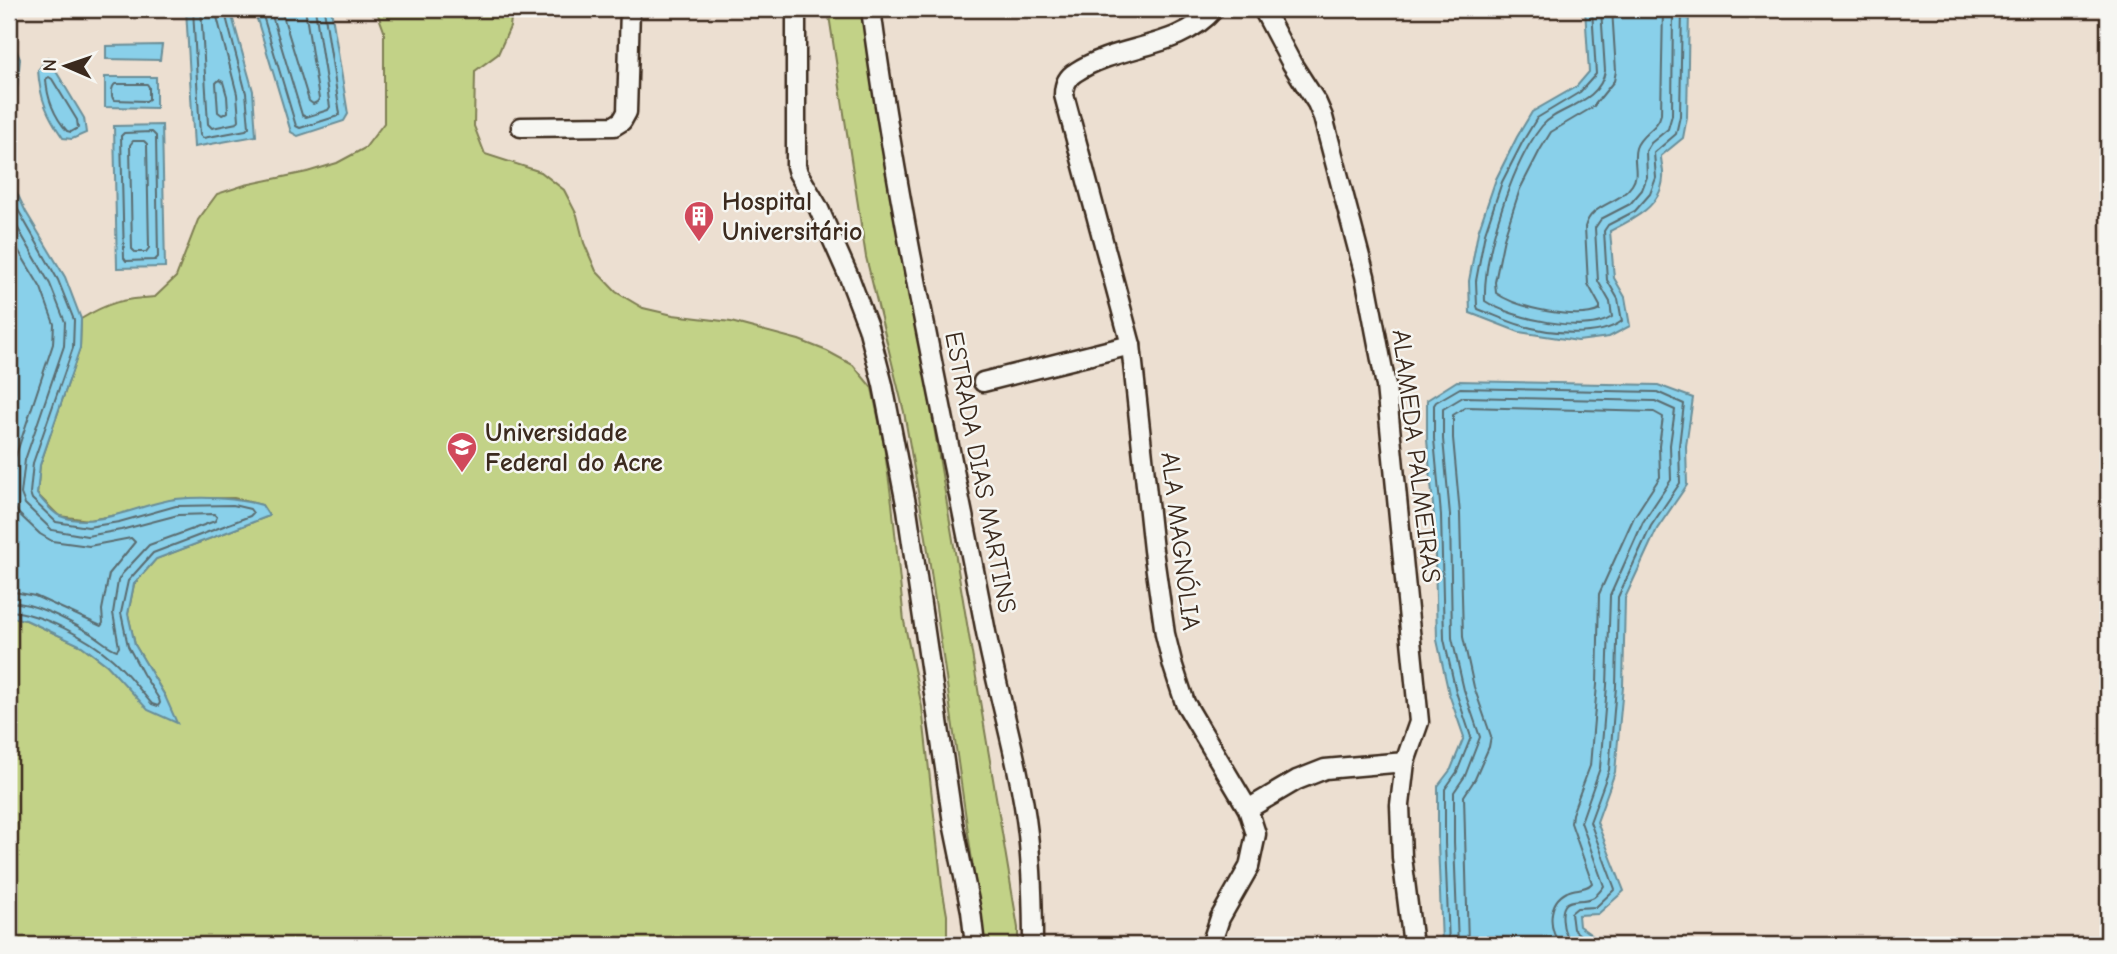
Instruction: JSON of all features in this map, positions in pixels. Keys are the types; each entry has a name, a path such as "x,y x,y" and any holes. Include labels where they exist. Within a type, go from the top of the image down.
{"street":[{"path":"521,127 614,126 622,121 627,112 630,9"},
{"path":"796,9 796,166 818,207 849,277 868,327 883,385 907,509 951,810 975,945"},
{"name":"ESTRADA DIAS MARTINS","path":"871,9 895,167 926,333 991,659 1009,728 1028,833 1033,945"},
{"name":"ALA MAGNÓLIA","path":"1210,945 1220,918 1249,867 1256,834 1248,809 1185,703 1165,634 1153,550 1131,345 1064,95 1065,85 1075,72 1186,31 1214,9"},
{"name":"ALAMEDA PALMEIRAS","path":"1263,9 1323,117 1365,276 1386,386 1419,705 1419,722 1405,762 1400,805 1402,857 1413,945"},
{"path":"983,382 1131,345"},
{"path":"1248,809 1297,780 1325,769 1405,762"}],"green space":[{"name":"Universidade Federal do Acre","path":"376,9 512,9 510,27 498,54 475,71 474,126 485,154 541,172 564,190 577,215 584,243 596,271 616,292 643,308 673,315 731,322 799,340 827,351 853,365 872,388 892,503 904,621 922,707 947,915 947,945 9,945 9,617 26,620 82,646 107,665 127,686 165,696 135,645 128,614 134,584 156,559 269,516 262,505 234,498 175,499 89,520 59,516 37,494 40,465 80,348 81,319 116,302 155,297 176,277 198,220 217,194 337,163 365,148 384,123 384,31"},
{"path":"828,9 864,9 1018,928 1018,945 984,945 926,537 904,412 866,257"}],"water":[{"path":"186,9 230,9 253,91 256,136 194,147"},
{"path":"254,9 331,9 348,114 344,121 298,136 291,132"},
{"path":"1585,9 1689,9 1687,117 1683,138 1661,156 1663,178 1657,197 1644,211 1610,231 1614,278 1625,297 1630,326 1609,337 1578,341 1519,332 1470,313 1469,281 1478,232 1496,179 1517,137 1532,112 1577,86 1589,72"},
{"path":"9,34 20,59 11,163 15,189 65,277 81,319 80,348 40,465 37,494 57,514 74,519 103,518 163,501 198,498 230,499 262,505 269,516 156,559 134,584 128,614 135,645 165,696 177,723 148,710 107,665 82,646 26,620 9,617"},
{"path":"162,45 160,60 106,59 106,46"},
{"path":"48,58 84,118 86,133 72,139 63,138 43,98 38,70"},
{"path":"105,77 156,77 156,108 105,107"},
{"path":"162,125 165,267 117,268 114,126"},
{"path":"1457,381 1658,385 1693,398 1686,446 1687,485 1657,529 1625,598 1623,687 1615,772 1597,822 1624,891 1598,914 1578,915 1579,926 1593,936 1594,945 1442,943 1438,786 1451,769 1464,737 1449,694 1437,640 1434,516 1427,439 1427,400"}],"place":[{"name":"Hospital Universitário","path":"699,243"},
{"name":"Universidade Federal do Acre","path":"462,474"}]}
